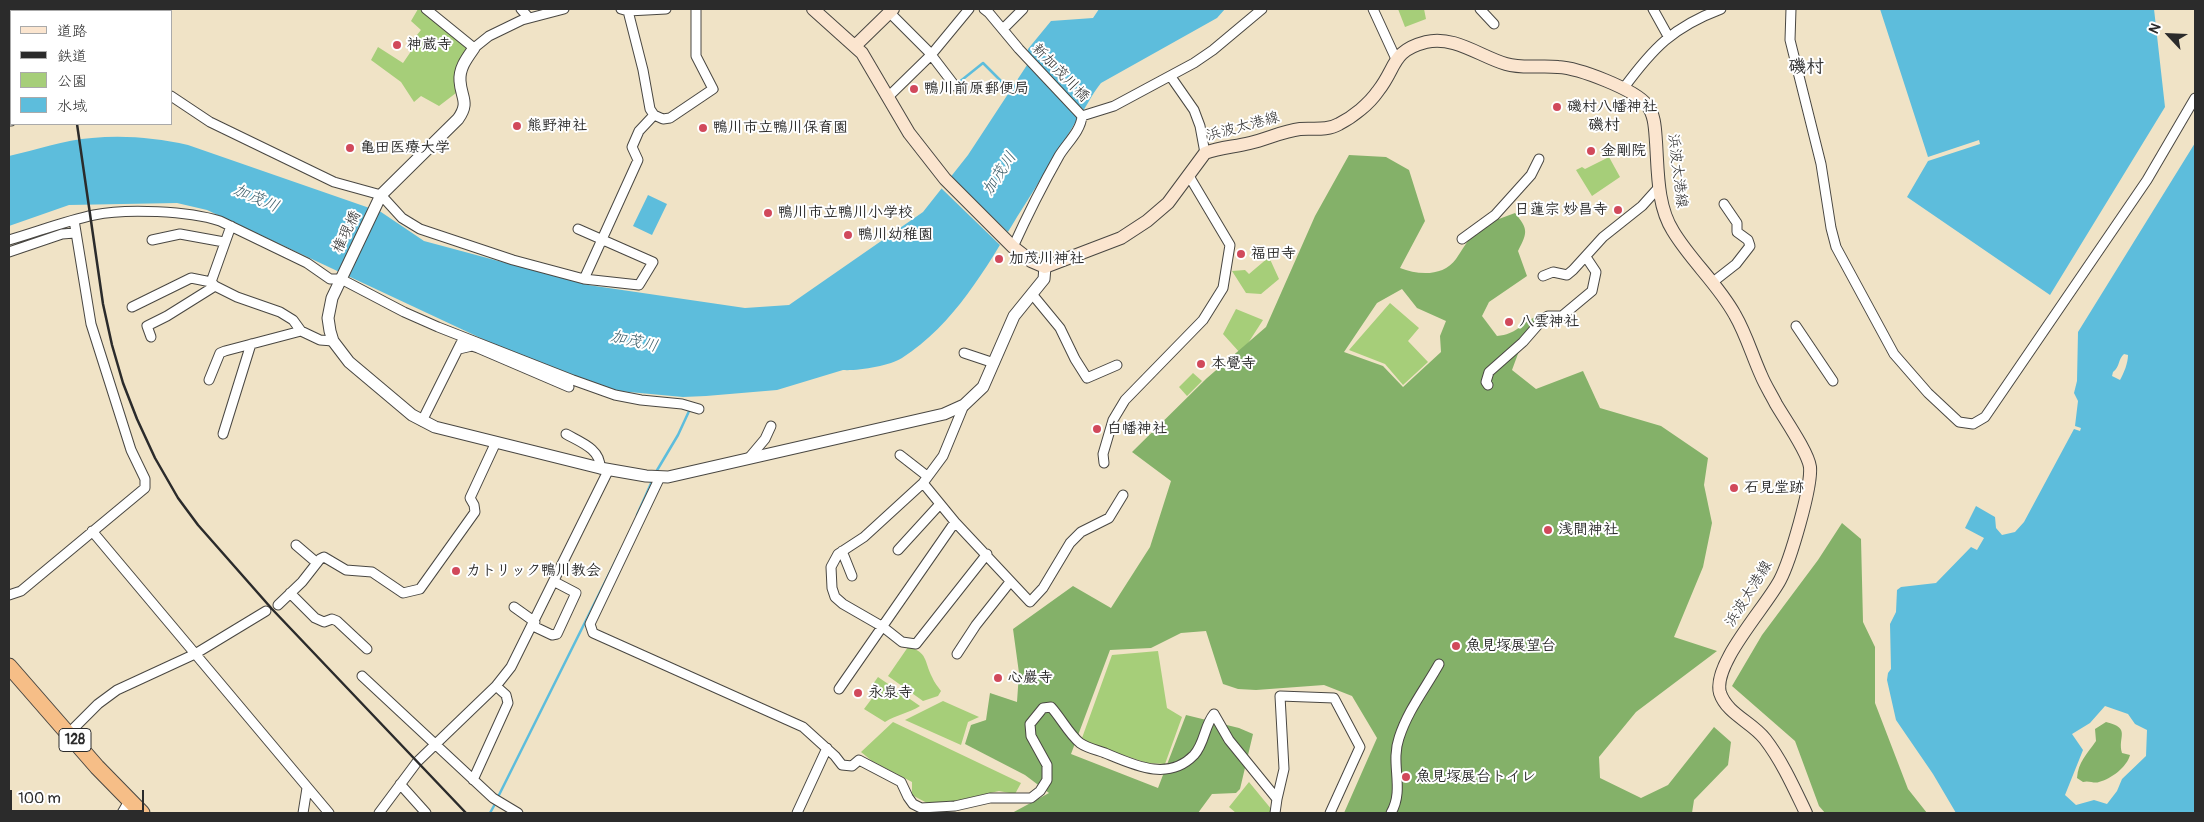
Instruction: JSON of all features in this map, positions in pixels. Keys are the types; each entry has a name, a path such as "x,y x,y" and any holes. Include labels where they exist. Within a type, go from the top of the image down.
{"highway":[{"name":"128","path":"9,666 70,733 98,767 126,807 142,813"}],"main road":[{"path":"813,9 856,45 868,60 909,133 945,179 1011,245 1031,261 1045,267"},
{"path":"856,45 891,10"},
{"name":"浜波太港線","path":"1045,267 1121,238 1147,221 1168,203 1205,153 1250,143 1289,131 1330,128 1339,124 1364,106 1378,91 1396,60 1403,52 1416,45 1433,40 1444,41 1515,66 1554,66 1579,70 1623,89 1645,102 1654,119 1663,206 1672,231 1713,282 1735,314 1751,348 1761,377 1806,456 1810,468 1804,502 1786,568 1769,599 1730,654 1721,670 1720,683 1721,695 1729,707 1758,731 1775,753 1806,813"}],"street":[{"path":"426,9 474,48 489,36 529,18 564,9"},
{"path":"521,9 529,18"},
{"path":"666,9 625,10 643,70 650,109 654,115 663,119 670,118 713,89 696,56 696,9"},
{"path":"888,97 931,54 969,9"},
{"name":"新加茂川橋","path":"984,9 1019,50 1082,116"},
{"path":"1003,29 1023,9"},
{"path":"1011,245 1060,155 1080,124 1082,116 1114,106 1171,77 1213,50 1262,9"},
{"path":"1374,9 1396,60"},
{"path":"1480,9 1494,24"},
{"path":"1653,9 1668,36"},
{"path":"1623,89 1644,60 1668,36 1689,23 1722,9"},
{"path":"1791,9 1790,40 1821,164 1831,228 1836,247 1894,354 1928,393 1959,422 1973,424 1985,417 2147,180 2195,98"},
{"path":"891,10 931,54 955,86"},
{"name":"権現橋","path":"333,340 330,332 330,308 342,277 380,198 458,119 464,110 465,101 460,81 461,71 464,62 474,48"},
{"path":"1171,77 1194,110 1200,126 1205,153"},
{"path":"172,97 210,122 334,182 380,198 402,218 420,229 513,260 584,279 639,285 654,262 578,229"},
{"path":"584,279 638,160 632,147 639,131 654,115"},
{"path":"1462,239 1496,215 1531,175 1539,159"},
{"path":"1104,463 1103,454 1113,420 1125,400 1203,320 1223,288 1230,245 1189,176"},
{"path":"1543,276 1553,272 1567,275 1603,237 1642,206 1660,186"},
{"path":"1713,282 1736,264 1750,246 1748,240 1737,232 1737,224 1724,204"},
{"path":"9,240 74,220 109,213 159,212 205,216 231,226 307,263 330,278 342,277 404,312 573,380 615,395 682,404 699,409"},
{"path":"9,595 21,591 145,488 145,479 131,450 91,324 74,220"},
{"path":"151,337 147,326 167,316 213,284 224,242 231,226"},
{"path":"9,252 62,234 75,233"},
{"path":"152,240 180,234 224,242"},
{"path":"1488,385 1486,382 1489,372 1523,342 1543,319 1548,316 1562,316 1592,292 1596,272 1586,257"},
{"path":"132,307 191,278 213,284 237,297 280,312 294,320 301,331 320,340 333,340 349,362 422,421 435,427 604,468 660,477 944,414 964,405 983,387 1014,316 1046,276 1045,267"},
{"path":"1032,294 1060,328 1075,359 1087,378 1117,365"},
{"path":"1796,326 1833,381"},
{"path":"209,380 220,353 301,331"},
{"path":"422,421 465,336"},
{"path":"223,434 251,344"},
{"path":"459,348 472,346 478,348 569,387"},
{"path":"964,353 994,363"},
{"path":"964,405 942,456 925,480 864,537 838,554 831,567 832,588 835,597 842,604 883,627 902,642 916,644 986,554"},
{"path":"749,458 765,439 772,426"},
{"path":"379,813 417,762 496,686 516,659 555,582 604,468 592,448 566,434"},
{"path":"278,604 324,557 346,570 372,572 403,593 420,589 475,512 470,498 496,442"},
{"path":"900,455 925,480 940,504 1030,602 1043,588 1070,543 1082,532 1109,518 1123,495"},
{"path":"660,477 590,624 590,630 803,727 827,748 842,765 852,766 859,760 901,782 913,804 921,808 955,806 990,798 1030,798 1040,791 1047,780 1047,765 1031,736 1030,724 1043,708 1051,707 1080,743 1134,765 1155,770 1168,770 1183,764 1194,754 1202,743 1209,721 1214,714 1229,740 1277,799"},
{"path":"898,550 940,504"},
{"path":"839,689 956,522"},
{"path":"92,531 329,813"},
{"path":"296,545 317,563"},
{"path":"842,551 852,576"},
{"path":"514,607 552,636 556,634 576,593 555,582"},
{"path":"957,654 976,625 1010,582"},
{"path":"290,593 315,618 324,622 332,619 337,621 367,649"},
{"path":"70,733 98,704 117,690 195,654 266,611"},
{"path":"1391,813 1398,802 1396,755 1398,739 1412,708 1439,664"},
{"path":"362,676 493,798 518,813"},
{"path":"473,780 508,703 506,695 496,686"},
{"path":"1275,813 1284,769 1280,696 1334,698 1360,747 1330,813"},
{"path":"796,813 827,748"},
{"path":"400,784 426,813"},
{"path":"303,813 307,788"}],"green space":[{"path":"418,9 423,9 466,45 468,52 460,62 454,76 456,93 439,106 421,96 414,102 401,82 371,60 378,47 403,63 416,44 412,41 421,30 411,21"},
{"path":"1398,9 1424,9 1426,19 1405,27"},
{"path":"1349,155 1386,157 1409,170 1425,221 1400,268 1422,273 1437,272 1444,269 1451,265 1475,232 1491,222 1515,213 1525,231 1524,239 1518,251 1527,276 1489,302 1482,316 1497,336 1514,331 1535,317 1534,323 1526,332 1512,370 1536,389 1583,371 1600,408 1661,426 1708,458 1704,485 1712,523 1703,567 1674,637 1717,651 1636,712 1599,757 1600,778 1641,798 1668,785 1714,727 1731,742 1728,765 1694,800 1692,813 1344,813 1377,738 1352,696 1324,685 1256,690 1238,689 1223,684 1206,631 1181,633 1151,648 1110,650 1071,754 1158,788 1186,715 1239,728 1253,734 1240,789 1236,793 1212,794 1198,813 1012,813 1049,793 1025,775 965,744 971,725 986,720 990,693 1017,702 1019,673 1013,629 1073,586 1111,608 1150,547 1171,481 1132,452 1207,378 1266,327 1315,216","holes":["1402,289 1417,308 1446,321 1440,336 1441,352 1403,387 1383,366 1344,352 1377,303"]},
{"path":"1609,157 1620,177 1592,196 1576,170 1582,167 1585,169"},
{"path":"1269,257 1279,279 1261,294 1246,293 1232,271 1245,270 1249,274"},
{"path":"1390,303 1419,328 1408,341 1428,362 1403,385 1385,364 1349,350"},
{"path":"1236,309 1263,320 1241,354 1223,334"},
{"path":"1193,373 1202,381 1187,396 1179,387"},
{"path":"1842,523 1861,539 1863,622 1875,647 1875,703 1908,789 1927,813 1825,813 1819,806 1795,741 1732,686 1762,635 1818,560"},
{"path":"908,647 919,652 925,658 933,679 941,691 938,696 923,701 888,676"},
{"path":"1158,651 1167,708 1182,717 1165,764 1147,763 1090,744 1082,738 1112,655"},
{"path":"878,677 920,706 885,722 864,709 879,689 873,684"},
{"path":"943,701 979,717 968,722 961,745 905,720"},
{"path":"893,722 1021,783 1015,794 999,791 955,801 927,803 912,795 912,782 872,761 861,752"},
{"path":"2106,722 2119,727 2122,734 2122,753 2130,755 2126,764 2108,778 2097,782 2083,782 2077,778 2079,767 2096,741 2095,729"},
{"path":"1249,782 1272,810 1270,813 1236,813 1229,807"}],"water":[{"name":"加茂川","path":"1099,9 1225,9 1217,18 1101,83 981,275 953,312 921,345 897,361 882,366 843,370 777,390 683,397 618,391 536,364 207,210 177,203 69,205 9,226 9,156 82,139 128,137 152,139 188,145 381,212 424,241 588,285 745,308 789,305 923,212 968,155 1027,65 1028,49 1051,21 1093,18"},
{"path":"1880,9 2154,9 2165,107 2050,295 1907,197 1928,161 1980,144 1979,140 1928,157"},
{"path":"2195,143 2195,813 1956,813 1933,774 1896,720 1887,680 1891,669 1890,624 1896,612 1897,590 1901,587 1936,583 1971,547 1977,550 1984,538 1965,528 1976,506 1995,517 1996,528 2002,535 2015,532 2024,522 2074,429 2080,431 2081,428 2075,426 2078,401 2074,393 2077,381 2078,332","holes":["2124,354 2128,355 2128,358 2126,368 2120,380 2112,376","2105,706 2128,714 2135,724 2147,730 2146,756 2122,779 2117,791 2107,804 2094,800 2076,805 2065,795 2083,750 2072,734 2090,723"]},
{"path":"648,195 667,204 652,235 633,226"}],"pier":[{"path":"950,176 1010,234 1002,247 940,187"}],"waterway":[{"path":"958,83 983,63 1011,91"},
{"path":"656,472 678,435 690,409"},
{"path":"637,515 653,479"},
{"path":"499,795 621,550"},
{"path":"490,813 495,804"}],"railway":[{"path":"77,125 103,304 112,345 123,383 155,458 178,498 198,525 272,609 466,813"}],"place":[{"name":"神蔵寺","path":"397,45"},
{"name":"鴨川前原郵便局","path":"914,89"},
{"name":"磯村八幡神社","path":"1557,107"},
{"name":"熊野神社","path":"517,126"},
{"name":"鴨川市立鴨川保育園","path":"703,128"},
{"name":"亀田医療大学","path":"350,148"},
{"name":"金剛院","path":"1591,151"},
{"name":"日蓮宗 妙昌寺","path":"1618,210"},
{"name":"鴨川市立鴨川小学校","path":"768,213"},
{"name":"鴨川幼稚園","path":"848,235"},
{"name":"福田寺","path":"1241,254"},
{"name":"加茂川神社","path":"999,259"},
{"name":"八雲神社","path":"1509,322"},
{"name":"本覺寺","path":"1201,364"},
{"name":"白幡神社","path":"1097,429"},
{"name":"石見堂跡","path":"1734,488"},
{"name":"浅間神社","path":"1548,530"},
{"name":"カトリック鴨川教会","path":"456,571"},
{"name":"魚見塚展望台","path":"1456,646"},
{"name":"心巖寺","path":"998,678"},
{"name":"永泉寺","path":"858,693"},
{"name":"魚見塚展台トイレ","path":"1406,777"}],"district":[{"name":"磯村","path":"1806,67"},
{"name":"磯村","path":"1604,126"}]}
